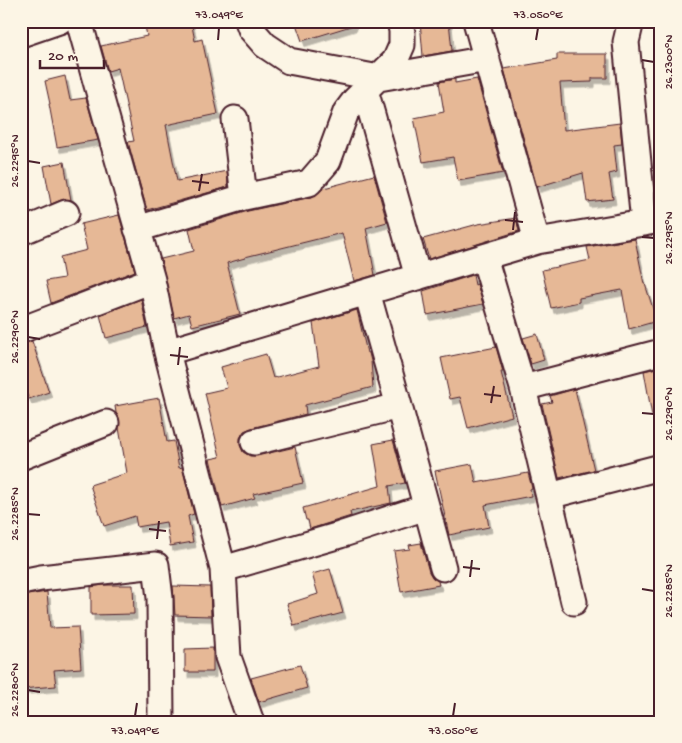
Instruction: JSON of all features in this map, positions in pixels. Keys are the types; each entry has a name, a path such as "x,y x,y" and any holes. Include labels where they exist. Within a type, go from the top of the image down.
{"street":[{"path":"26,37 59,21"},
{"path":"80,21 152,280 166,352 223,569 228,657 251,722"},
{"path":"248,21 251,29 265,45 288,61 372,84 487,59"},
{"path":"138,229 244,197 308,183 328,160 346,112 355,100 395,61 402,45 400,21"},
{"path":"476,21 537,241"},
{"path":"166,352 537,241 652,221 626,42 631,21"},
{"path":"372,84 418,277"},
{"path":"235,119 244,197"},
{"path":"21,232 66,214"},
{"path":"484,257 523,388 574,602"},
{"path":"21,330 152,280"},
{"path":"367,292 443,568"},
{"path":"523,388 661,352"},
{"path":"254,442 399,406"},
{"path":"21,457 106,423"},
{"path":"549,496 661,467"},
{"path":"223,569 340,535 426,507"},
{"path":"21,582 156,565 160,598 162,722"}],"building":[{"path":"144,21 191,21 195,41 202,39 218,114 166,125 177,181 227,171 228,187 147,210 128,142 134,141 118,68 108,71 101,46 147,36"},
{"path":"295,21 353,21 354,25 302,41"},
{"path":"420,21 449,21 452,51 423,56"},
{"path":"557,54 607,54 607,78 592,78 592,82 560,83 564,130 620,123 622,144 614,145 617,172 609,174 613,199 587,202 583,173 537,187 504,69 557,60"},
{"path":"65,76 70,100 86,98 98,140 57,147 45,81"},
{"path":"455,79 455,83 477,79 503,173 458,181 453,157 423,162 414,118 444,112 439,82"},
{"path":"64,162 71,200 61,200 51,204 44,166"},
{"path":"374,175 387,222 366,228 375,275 354,281 342,233 227,263 240,314 192,326 189,314 174,318 161,259 194,251 189,229 248,211 312,197 324,188"},
{"path":"119,215 135,271 51,303 46,281 64,278 60,257 87,250 81,224"},
{"path":"516,218 519,231 429,259 423,239 478,224"},
{"path":"635,239 644,284 657,321 629,329 622,290 579,298 579,302 551,308 542,270 590,260 587,247"},
{"path":"473,275 483,304 427,315 423,291"},
{"path":"141,299 147,327 106,338 100,315"},
{"path":"357,310 367,353 369,353 371,361 373,387 305,405 306,414 244,431 240,438 240,445 243,452 250,456 295,447 303,483 253,494 255,498 222,507 210,459 220,457 205,393 227,388 221,367 266,354 273,378 319,366 313,323"},
{"path":"537,334 544,360 531,364 523,338"},
{"path":"32,341 49,392 29,399 21,382 21,344"},
{"path":"496,347 512,416 468,428 460,397 450,399 441,358"},
{"path":"661,367 661,415 652,416 644,371"},
{"path":"575,389 594,470 559,478 542,404 552,402 550,396"},
{"path":"159,398 167,442 174,441 179,468 182,467 194,514 188,516 193,542 170,546 166,522 137,527 135,516 104,526 90,485 127,473 119,418 115,406"},
{"path":"393,440 405,483 389,486 391,503 350,512 351,516 310,529 303,508 380,486 373,444"},
{"path":"472,464 476,483 528,473 532,488 530,489 531,496 485,505 489,527 449,535 435,471"},
{"path":"421,543 429,572 438,581 439,585 401,592 394,551 410,549 409,545"},
{"path":"330,569 343,613 294,626 287,604 318,594 312,574"},
{"path":"133,585 134,614 91,615 91,587"},
{"path":"173,586 210,587 211,616 175,615"},
{"path":"47,592 50,628 78,627 81,668 54,670 56,686 21,689 21,596"},
{"path":"213,648 213,672 185,672 185,649"},
{"path":"300,665 307,688 259,702 251,678"}]}
